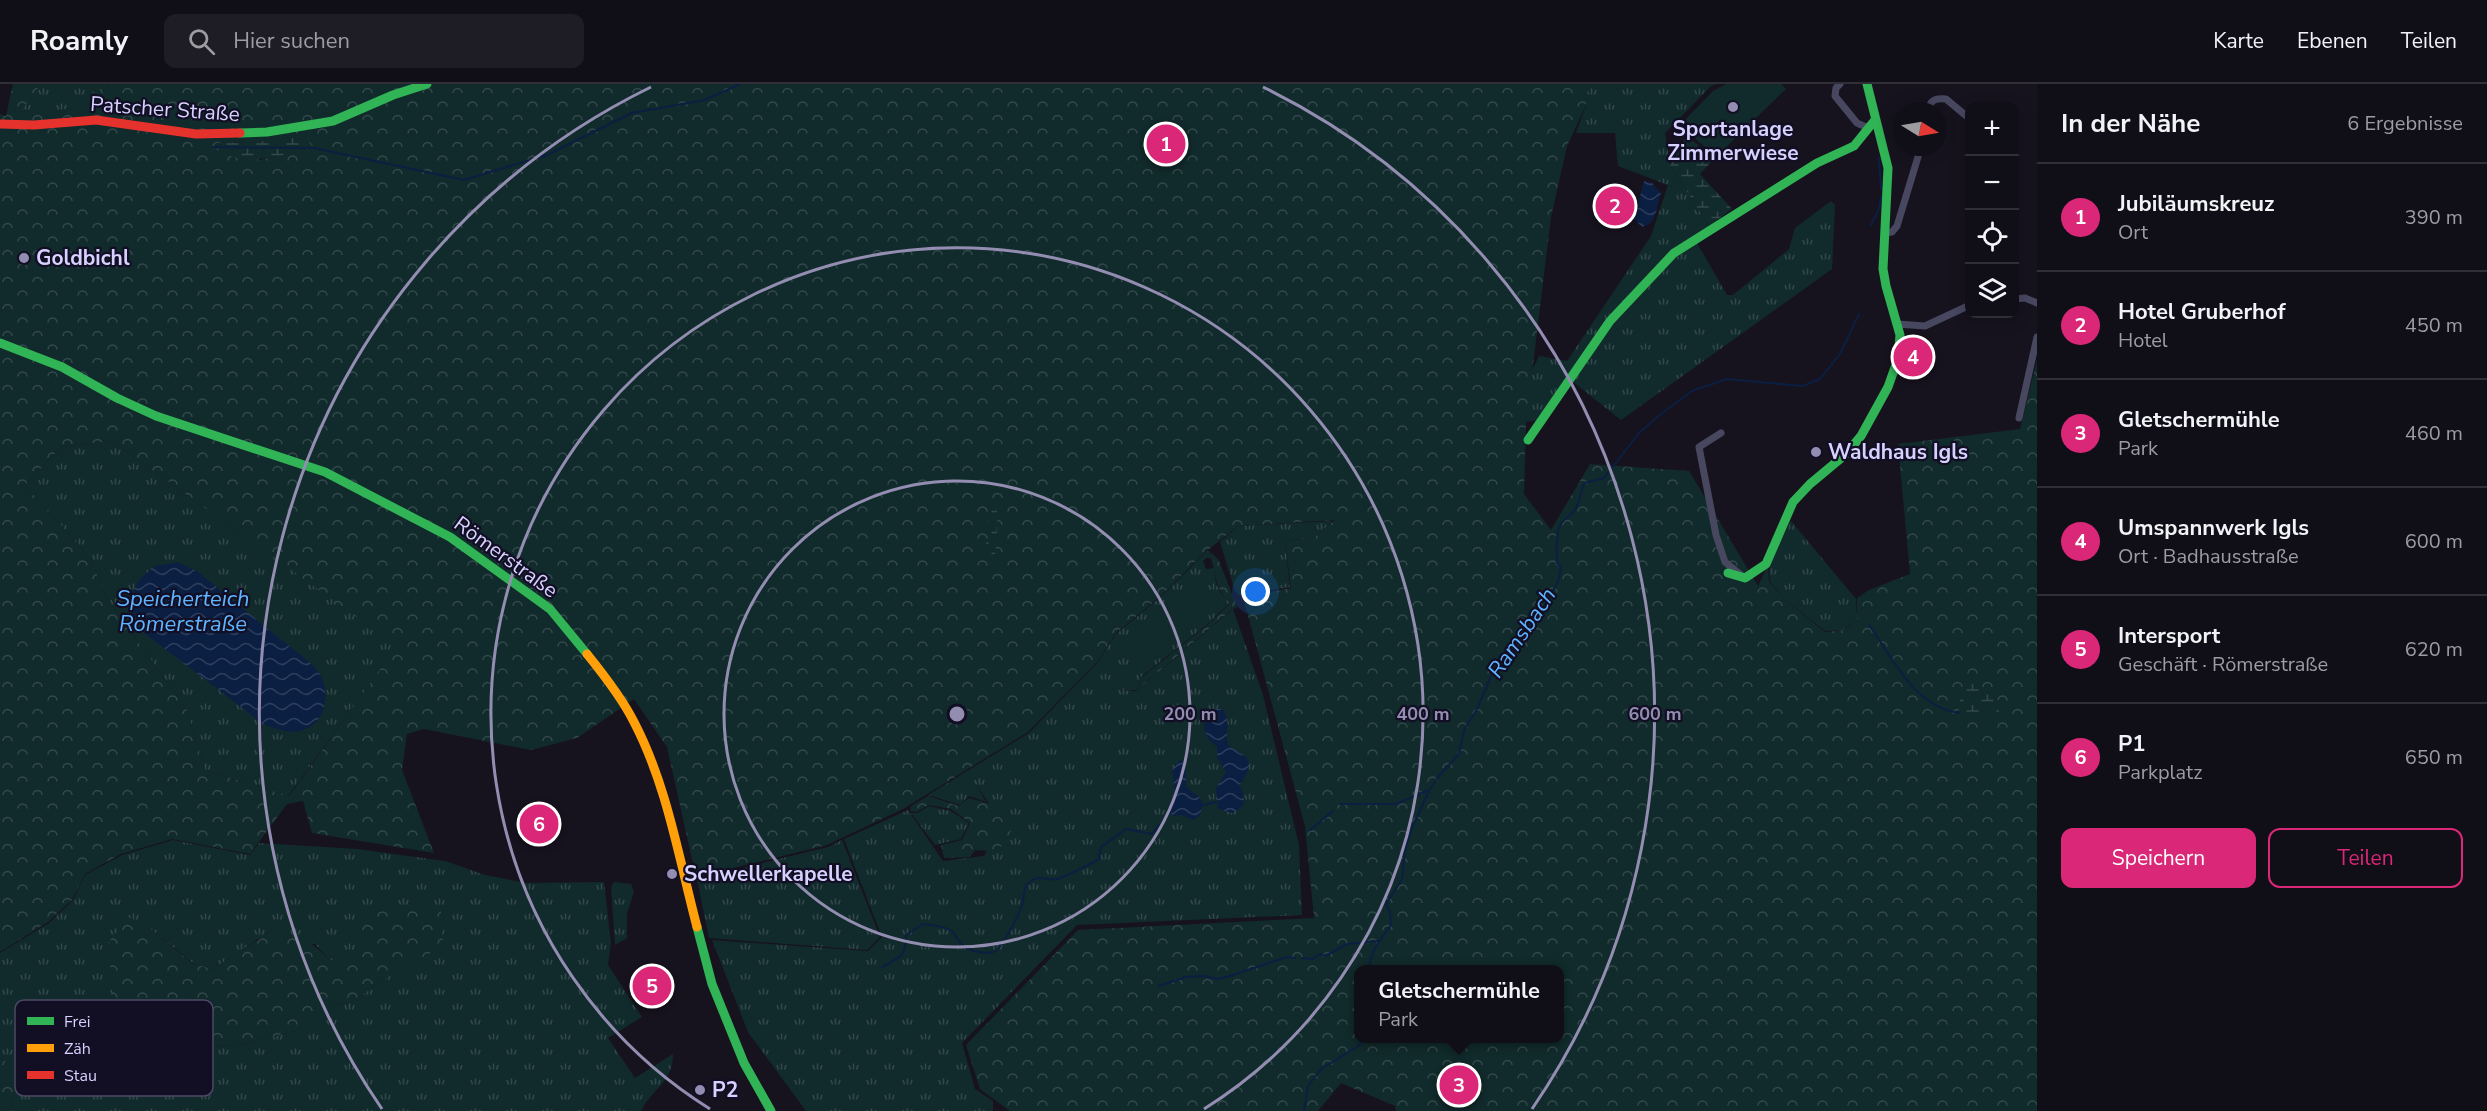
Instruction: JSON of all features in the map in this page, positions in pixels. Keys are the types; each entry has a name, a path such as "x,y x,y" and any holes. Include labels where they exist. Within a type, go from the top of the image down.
{"main road":[{"name":"Patscher Straße","path":"0,124 34,125 96,120 196,134 267,132 333,121 393,95 427,84"},
{"path":"1728,573 1745,578 1766,564 1793,502 1817,476 1846,454 1861,435 1899,357 1901,337 1883,271 1889,192 1888,166 1882,139 1869,104 1867,84"},
{"path":"1528,440 1610,321 1676,251 1817,163 1854,146 1866,127 1875,120"},
{"name":"Römerstraße","path":"0,343 62,367 117,398 156,416 325,472 450,537 550,609 600,671 634,722 661,789 712,984 744,1063 771,1111"}],"street":[{"path":"1840,84 1836,88 1835,96 1857,123 1866,127"},
{"path":"1931,102 1936,98 1946,99 1965,115"},
{"path":"1886,233 1892,232 1897,226 1918,156"},
{"path":"2019,299 2025,298 2037,303"},
{"path":"1897,324 1925,326 1965,307"},
{"path":"2019,418 2037,336"},
{"path":"1721,433 1699,447 1716,535 1723,556 1728,565 1745,578"}],"green space":[{"path":"13,84 41,84 19,114 51,107 59,111 85,108 88,113 94,112 92,92 107,87 108,84 1588,84 1586,105 1567,146 1551,217 1526,422 1524,494 1551,530 1590,464 1689,471 1758,586 1768,565 1769,581 1784,599 1825,632 1844,630 1857,621 1857,598 1869,590 1910,574 1898,444 2020,429 2037,360 2037,1111 1396,1111 1395,1106 1341,1083 1318,1111 1010,1111 980,1089 966,1045 1078,930 1314,918 1305,826 1243,597 1291,588 1285,540 1312,539 1335,520 1238,526 1204,553 1162,595 1115,634 1098,661 1028,732 903,809 827,845 696,877 667,747 634,699 577,738 531,750 424,729 407,734 402,770 434,853 312,833 303,801 287,804 250,854 172,839 121,854 85,874 72,900 48,922 0,952 0,114 6,116","holes":["257,142 313,147 260,160 216,143","112,441 397,646 289,796 205,770 187,710 106,597 91,559 25,485 61,447"]},
{"path":"41,84 108,84 95,112 88,113 71,108 18,114"},
{"path":"1588,84 1716,84 1710,87 1665,133 1670,165 1709,226 1675,247 1622,303 1537,420 1526,422 1530,375 1539,356 1567,361 1651,236 1668,185 1618,166 1615,133 1576,133 1586,105"},
{"name":"Sportanlage Zimmerwiese","path":"1726,84 1781,84 1786,89 1716,157 1680,125 1713,91"},
{"path":"1687,135 1713,160 1700,174 1732,209 1709,226 1670,165"},
{"path":"304,137 314,148 262,159 236,158 213,147 216,143"},
{"path":"1831,201 1835,205 1832,269 1621,420 1572,381 1600,338 1683,250 1697,243 1727,295 1733,295 1789,249 1795,228"},
{"path":"112,441 398,646 288,796 205,770 187,710 106,597 91,559 25,485 61,447"},
{"path":"995,501 997,520 995,554 990,556 983,551 991,532 987,518"},
{"path":"1333,521 1312,539 1285,540 1290,587 1239,595 1235,591 1220,542 1238,526"},
{"path":"1791,521 1856,599 1857,621 1843,630 1825,631 1784,599 1770,581 1769,564"},
{"path":"1208,550 1211,553 1203,561 1206,569 1214,568 1218,587 1230,602 1210,622 1141,677 1137,690 1119,691 1136,691 1233,609 1263,695 1299,845 1302,915 1077,925 962,1043 975,1089 993,1101 993,1111 806,1111 748,1032 712,940 868,951 882,937 844,839 908,810 943,861 984,856 1001,822 976,784 986,802 969,796 960,805 928,795 1029,733 1098,662 1115,635 1163,595"},
{"path":"1212,553 1219,561 1237,607 1137,690 1141,678 1211,622 1230,603 1219,588 1211,558 1206,558"},
{"path":"1190,583 1212,611 1148,665 1125,637"},
{"path":"1971,679 1992,698 2001,701 1998,715 1958,717 1961,689"},
{"path":"928,796 959,806 969,798 1001,807 1015,824 1002,846 989,851 975,850 970,857 944,858 941,845 962,840 970,823 951,809 929,805 916,812 910,811 911,806"},
{"path":"929,806 951,811 969,823 961,839 935,845 911,813 917,813"},
{"path":"173,840 250,855 259,843 357,849 445,861 485,875 527,883 604,882 611,943 608,965 642,1017 608,1038 635,1078 673,1054 670,1071 641,1111 12,1111 15,1079 15,1096 213,1096 213,1045 233,1046 296,1031 317,1013 335,1004 350,1003 391,975 356,960 329,960 315,944 258,939 213,969 194,964 147,926 158,1000 15,1000 15,1067 0,1058 0,953 49,923 73,900 85,875 122,855"},
{"path":"842,840 880,937 867,950 709,938 697,879 828,847"},
{"path":"614,882 631,884 634,892 627,913 627,938 615,945 611,887"},
{"path":"414,905 441,911 443,946 391,975 350,1003 335,1004 318,1013 296,1031 233,1046 213,1045 213,1000 114,1000 108,943 128,917 147,926 193,964 213,969 257,940 271,935 285,934 298,937 313,945 329,960 356,960 362,928 379,912"},
{"path":"0,1058 15,1067 15,1079 12,1111 0,1111"}],"water":[{"path":"1644,181 1652,183 1661,193 1654,218 1642,227 1634,219"},
{"name":"Speicherteich Römerstraße","path":"178,562 198,572 318,671 323,682 325,701 322,714 314,724 295,732 262,723 143,632 132,614 130,597 140,579 155,566"},
{"path":"1216,708 1223,710 1226,715 1229,746 1243,754 1249,762 1248,771 1240,785 1244,798 1243,805 1232,813 1218,809 1216,788 1226,772 1217,757 1217,747 1208,739 1204,728 1205,717"},
{"path":"1180,760 1183,761 1186,772 1186,787 1203,803 1200,815 1194,820 1181,815 1173,816 1168,809 1175,791 1172,770"}],"waterway":[{"path":"213,147 314,148 464,180 547,155 632,113 705,100 740,84"},
{"name":"Ramsbach","path":"1879,158 1881,189"},
{"name":"Ramsbach","path":"1871,225 1879,209 1881,196"},
{"name":"Ramsbach","path":"1370,965 1373,952 1391,925 1390,913 1386,904 1402,879 1405,850 1411,830 1429,791 1438,777 1459,754 1464,730 1477,709 1493,672 1548,601 1559,579 1561,566 1557,563 1559,528 1576,509 1585,483 1604,478 1639,433 1692,391 1727,379 1803,386 1820,379 1840,354 1859,314"},
{"path":"1869,625 1896,666 1917,691 1943,709 1959,713"},
{"path":"1340,804 1396,804 1427,791"},
{"path":"1203,805 1216,802"},
{"path":"1310,830 1333,811"},
{"path":"882,967 901,956 905,948 906,935 923,924 950,930 968,949 981,952 997,950 1014,923 1028,883 1038,878 1058,879 1099,859 1101,847 1126,829 1152,834 1170,813"},
{"path":"1302,958 1313,959 1320,954 1325,956 1347,944 1378,941"},
{"path":"1159,986 1186,977 1204,976 1218,979 1287,957 1295,958"},
{"name":"Ramsbach","path":"1304,1111 1308,1086 1321,1069 1361,1043"}],"traffic: fast":[{"path":"240,133 267,132 333,121 393,95 427,84"},
{"path":"1728,573 1745,578 1766,564 1793,502 1810,484 1846,454 1861,436 1888,387 1898,359 1900,335 1883,269 1888,168 1867,84"},
{"path":"1528,440 1610,321 1674,253 1817,163 1854,146 1875,120"},
{"path":"0,343 62,367 117,398 156,416 325,472 450,537 550,609 587,654"},
{"path":"697,927 712,984 744,1063 771,1111"}],"traffic: slow":[{"path":"587,654 624,704 645,746 664,797 697,927"}],"traffic: jam":[{"path":"0,124 34,125 96,120 196,134 240,133"}],"place":[{"name":"Sportanlage Zimmerwiese","path":"1733,107"},
{"name":"Jubiläumskreuz","path":"1166,144"},
{"name":"Hotel Gruberhof","path":"1615,206"},
{"name":"Goldbichl","path":"24,258"},
{"name":"Umspannwerk Igls","path":"1913,357"},
{"name":"Waldhaus Igls","path":"1816,452"},
{"name":"P1","path":"539,824"},
{"name":"Schwellerkapelle","path":"672,874"},
{"name":"Intersport","path":"652,986"},
{"name":"Gletschermühle","path":"1459,1085"},
{"name":"P2","path":"700,1090"}]}
